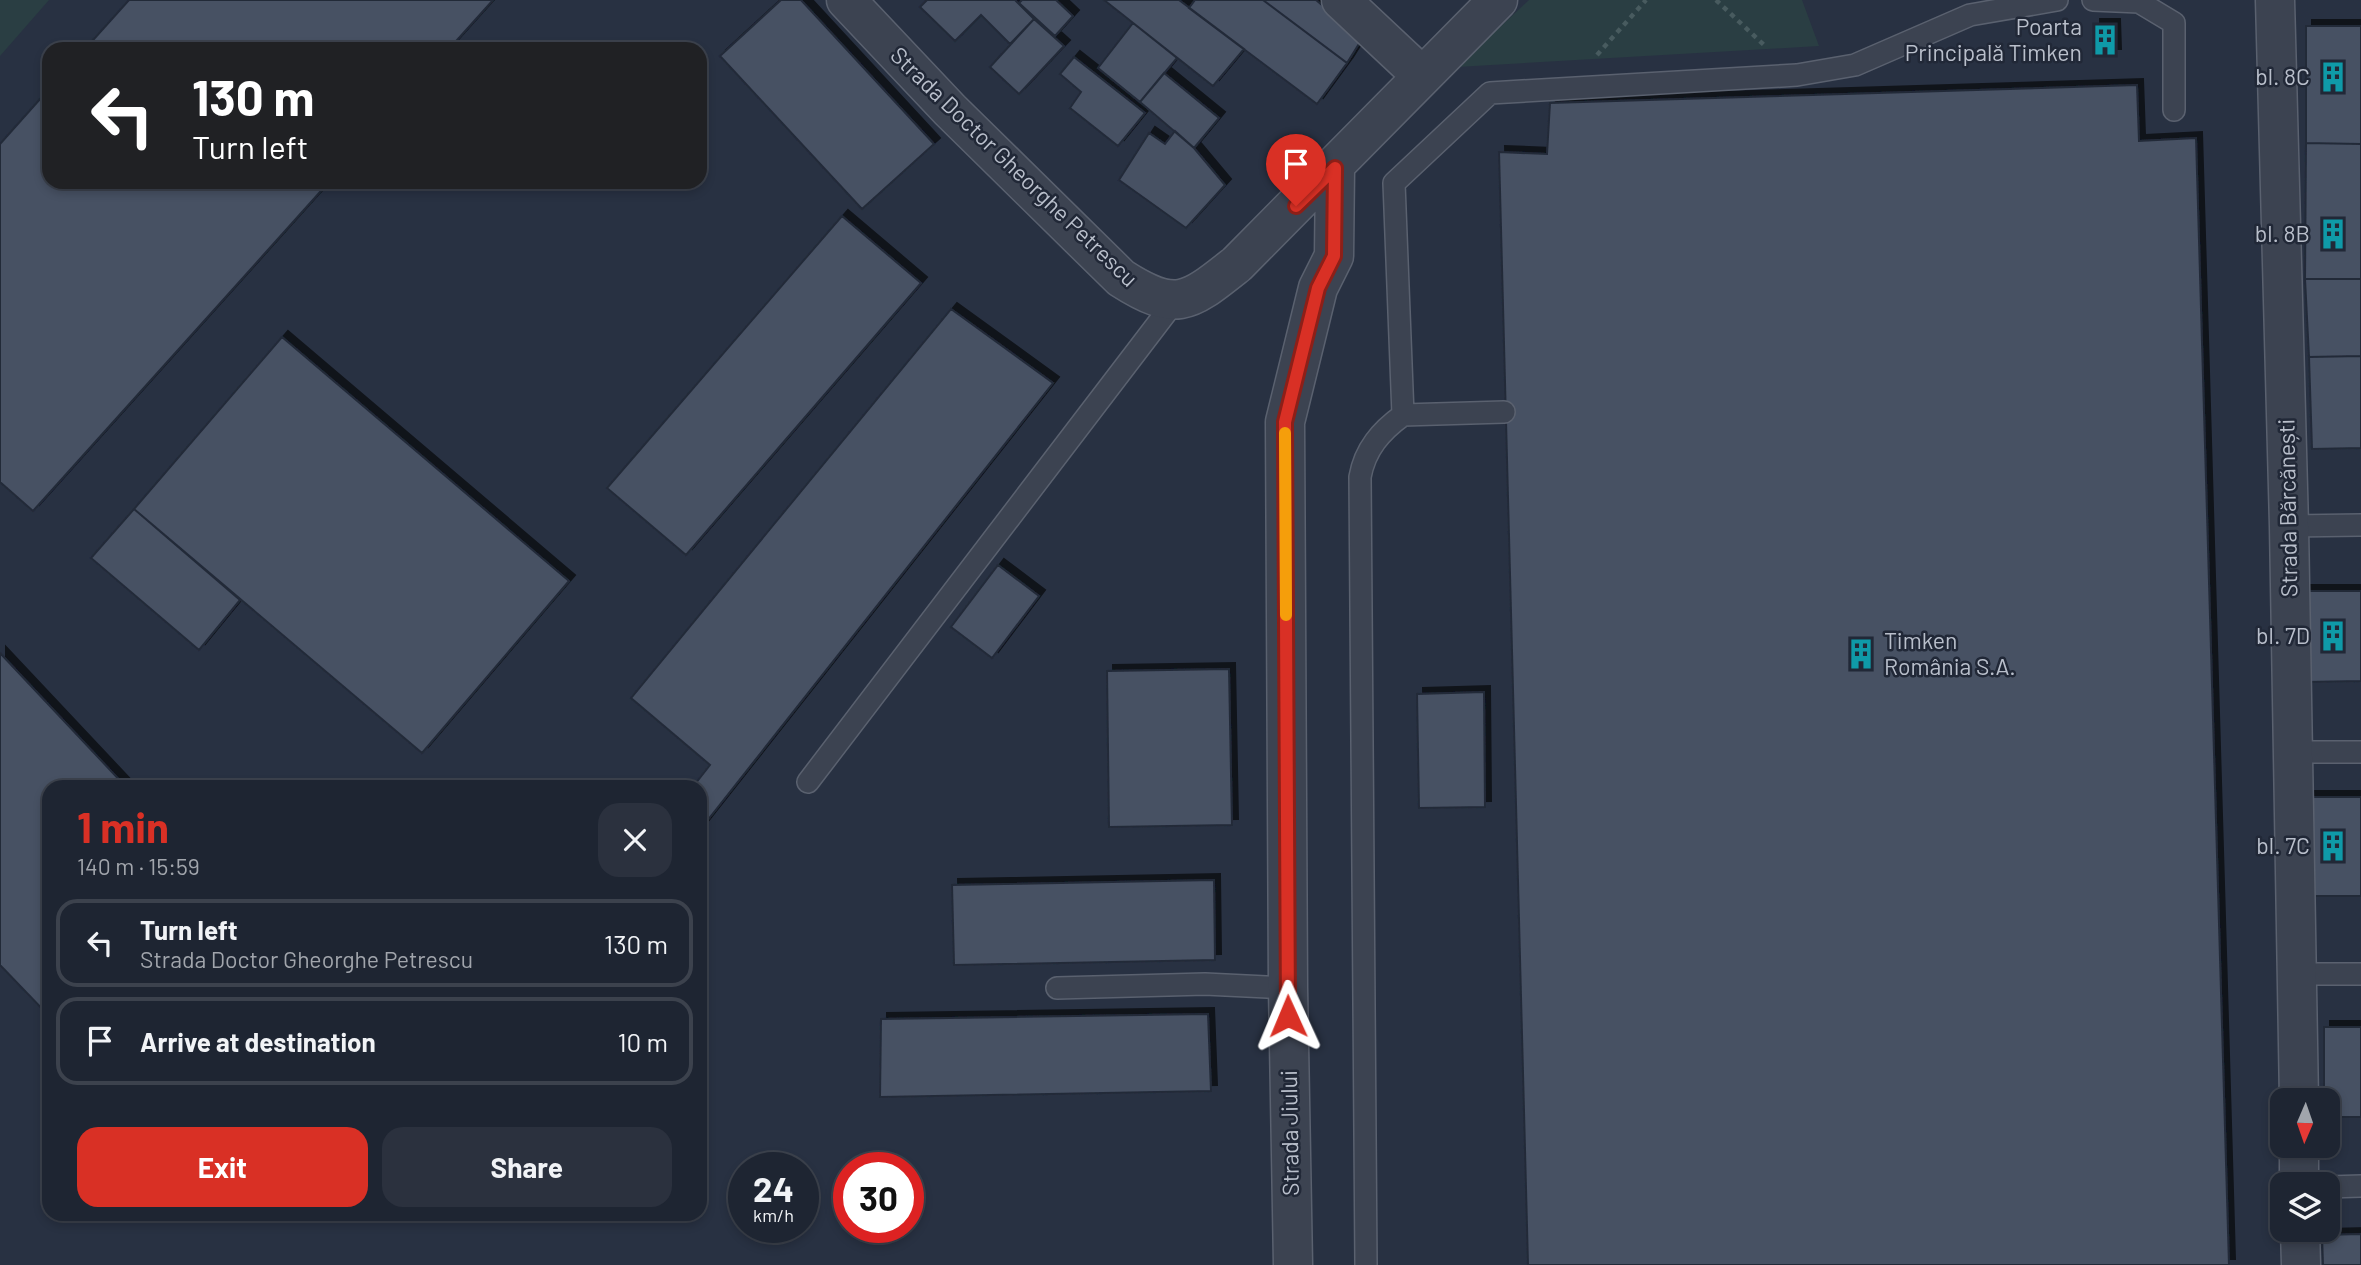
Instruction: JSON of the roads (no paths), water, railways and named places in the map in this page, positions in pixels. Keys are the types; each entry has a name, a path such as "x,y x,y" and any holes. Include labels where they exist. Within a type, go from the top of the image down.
{"street":[{"name":"Strada Doctor Gheorghe Petrescu","path":"846,0 950,110 1121,278 1147,295 1175,302"},
{"path":"1341,0 1421,75"},
{"path":"1175,302 1199,293 1237,264 1335,168 1421,75 1498,0"},
{"name":"Strada Bărcănești","path":"2275,0 2299,974 2299,1088"},
{"name":"Strada Jiului","path":"1293,1265 1287,988 1285,422 1318,288 1334,256 1335,168"},
{"path":"2300,1242 2301,1265"}],"lane":[{"path":"1403,415 1394,183 1490,93 1797,75 1855,65 1970,15 2057,0"},
{"path":"2093,0 2140,1 2174,23 2174,110"},
{"path":"808,782 1175,302"},
{"path":"1366,1265 1360,477 1363,457 1387,427 1403,415 1504,412"},
{"path":"2289,526 2361,525"},
{"path":"2292,752 2361,752"},
{"path":"2299,974 2361,974"},
{"path":"1056,988 1205,984 1287,988"},
{"path":"2340,1187 2361,1186"}],"place":[{"name":"Poarta Principală Timken","path":"2105,40"},
{"name":"bl. 8C","path":"2333,77"},
{"name":"bl. 8B","path":"2333,234"},
{"name":"bl. 7D","path":"2333,636"},
{"name":"Timken România S.A.","path":"1861,654"},
{"name":"bl. 7C","path":"2333,846"}]}
